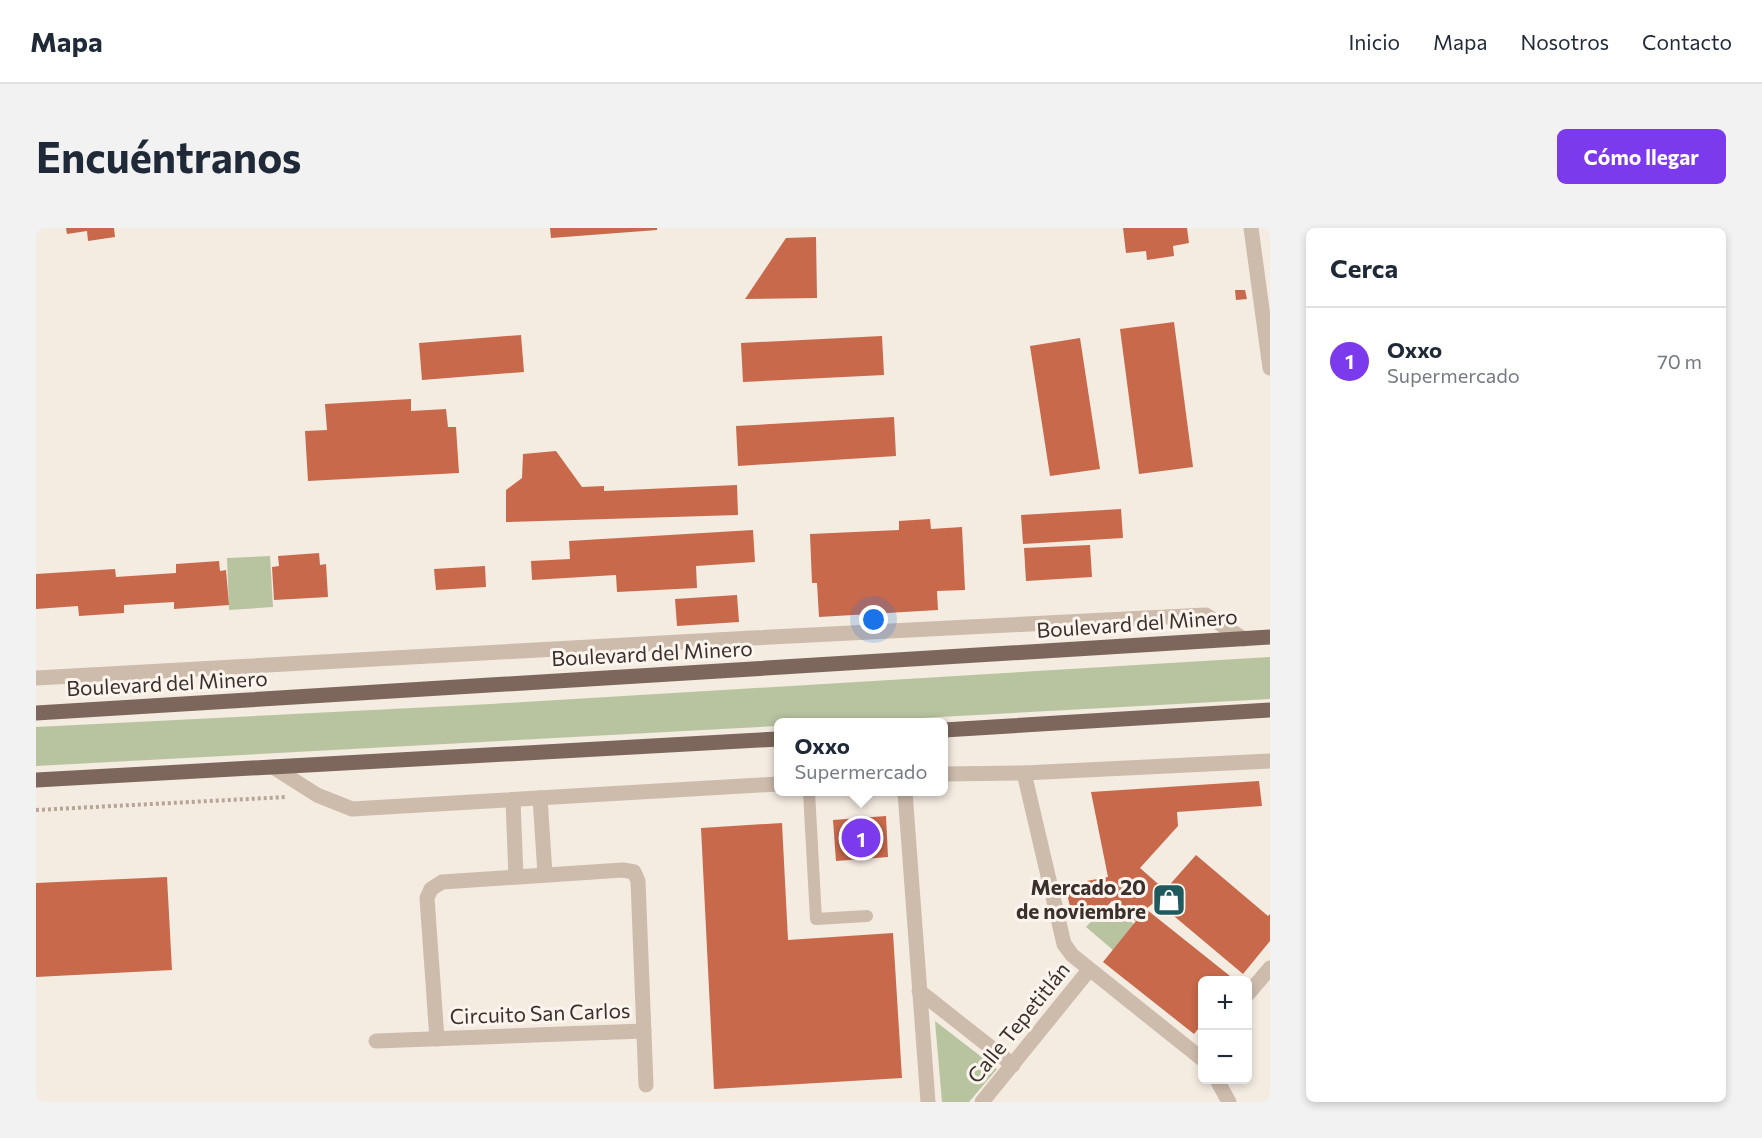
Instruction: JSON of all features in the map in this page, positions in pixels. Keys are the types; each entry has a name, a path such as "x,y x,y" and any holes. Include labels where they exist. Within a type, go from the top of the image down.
{"main road":[{"name":"Boulevard del Minero","path":"36,713 1270,637"},
{"path":"948,730 1270,710"},
{"path":"36,780 774,739"}],"street":[{"path":"1251,228 1270,368"},
{"path":"36,678 1206,615 1244,639"},
{"path":"948,774 1024,773 1270,761"},
{"path":"273,767 317,795 352,809 774,784"},
{"path":"1024,773 1065,944 1072,955 1089,970 1198,1052"},
{"path":"904,796 928,1102"},
{"path":"540,798 545,874"},
{"path":"513,800 516,877"},
{"name":"Circuito San Carlos","path":"437,1039 427,898 430,889 442,882 545,874 623,870 633,872 638,880 646,1085"},
{"path":"1252,989 1270,968"},
{"name":"Calle Tepetitlán","path":"982,1102 1089,970"},
{"path":"919,991 1012,1065"},
{"name":"Circuito San Carlos","path":"376,1041 644,1031"},
{"path":"1219,1084 1229,1102"}],"lane":[{"path":"809,796 816,919 867,916"}],"green space":[{"path":"270,556 273,607 229,610 227,558"},
{"path":"1270,657 1270,699 921,718 774,718 774,726 36,766 36,727 491,704"},
{"path":"1111,906 1134,924 1113,950 1086,927 1102,910"},
{"path":"935,1021 997,1069 969,1102 942,1102"}],"building":[{"path":"66,228 114,228 115,237 88,241 87,231 67,234"},
{"path":"550,228 657,228 657,230 551,238"},
{"path":"1123,228 1187,228 1189,243 1173,246 1174,256 1147,260 1146,251 1126,253"},
{"path":"816,237 817,298 745,299 786,238"},
{"path":"1235,290 1245,290 1247,299 1236,300"},
{"path":"1174,322 1193,467 1139,474 1120,329"},
{"path":"521,335 524,372 422,380 419,343"},
{"path":"882,336 884,375 743,382 741,343"},
{"path":"1080,338 1100,469 1050,476 1030,346"},
{"path":"411,399 411,411 446,409 448,427 456,427 459,473 308,481 305,431 327,430 325,404"},
{"path":"894,417 896,456 738,466 736,426"},
{"path":"556,451 582,487 604,486 604,491 737,485 738,515 506,522 506,490 522,478 523,454"},
{"path":"1121,509 1123,538 1023,544 1021,515"},
{"path":"930,519 931,529 962,527 965,590 937,591 938,610 819,617 817,583 812,583 810,534 899,530 899,521"},
{"path":"753,530 755,562 696,566 697,588 617,592 616,575 532,580 531,561 570,559 569,541"},
{"path":"1090,545 1092,577 1026,581 1024,548"},
{"path":"319,553 320,565 326,564 328,597 274,600 272,567 279,566 278,556"},
{"path":"219,561 220,571 226,570 229,605 174,609 174,602 124,605 124,613 79,616 78,606 36,609 36,574 115,569 116,577 176,573 176,564"},
{"path":"485,566 486,587 436,590 434,569"},
{"path":"737,595 739,622 677,626 675,599"},
{"name":"Mercado 20 de noviembre","path":"1259,781 1262,806 1177,812 1178,826 1140,868 1165,890 1196,855 1268,916 1270,914 1270,941 1243,974 1156,901 1146,909 1230,976 1198,976 1198,1029 1194,1034 1103,962 1136,921 1112,901 1106,907 1072,915 1065,885 1108,877 1091,792"},
{"path":"886,816 888,857 836,861 833,820"},
{"path":"782,823 788,940 893,933 902,1078 714,1089 701,828"},
{"path":"167,877 172,970 36,977 36,883"}],"place":[{"name":"Oxxo","path":"861,838"},
{"name":"Mercado 20 de noviembre","path":"1169,900"}]}
